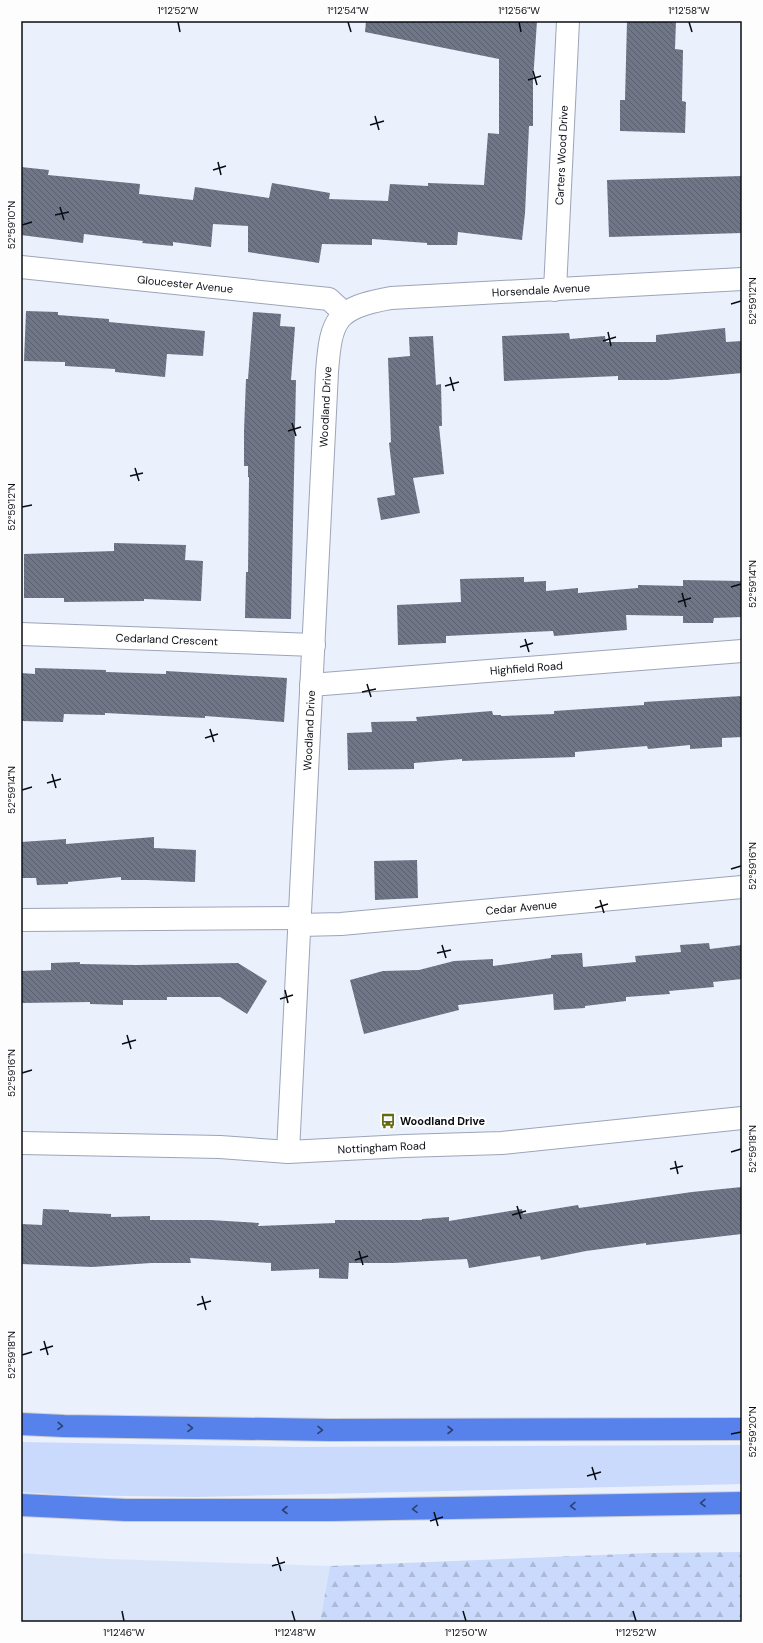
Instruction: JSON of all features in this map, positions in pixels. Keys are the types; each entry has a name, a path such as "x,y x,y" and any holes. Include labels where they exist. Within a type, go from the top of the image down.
{"highway":[{"path":"21,1424 330,1430 742,1429"},
{"path":"21,1505 125,1510 316,1510 742,1503"}],"street":[{"name":"Carters Wood Drive","path":"555,290 568,21"},
{"name":"Gloucester Avenue","path":"21,267 329,299 344,313"},
{"name":"Horsendale Avenue","path":"344,313 365,302 391,298 742,279"},
{"name":"Woodland Drive","path":"288,1152 328,349 334,325 344,313"},
{"name":"Cedarland Crescent","path":"21,634 314,645"},
{"name":"Highfield Road","path":"311,685 742,651"},
{"name":"Cedar Avenue","path":"300,922 341,924 742,887"},
{"path":"21,920 300,922"},
{"name":"Nottingham Road","path":"21,1143 220,1147 288,1152 502,1143 742,1118"}],"shaded area":[{"path":"21,1553 109,1559 330,1566 320,1622 21,1622"}],"green space":[{"path":"21,1442 299,1447 742,1445 742,1484 196,1497 63,1495 21,1492"},
{"path":"742,1552 742,1622 320,1622 330,1566 649,1553"}],"building":[{"path":"366,21 537,21 533,81 533,126 529,126 525,213 522,240 458,232 457,245 427,245 427,243 372,239 372,245 322,244 319,263 248,252 248,226 213,224 211,247 173,242 173,246 142,243 143,241 84,234 83,243 21,235 21,167 49,170 48,175 140,184 139,194 193,200 195,187 269,198 272,183 330,193 329,199 388,201 390,184 428,186 428,183 484,185 488,133 499,134 499,59 365,32"},
{"path":"627,21 676,21 675,49 683,50 682,101 686,102 685,133 620,131 620,100 625,100"},
{"path":"742,176 742,233 609,237 607,180"},
{"path":"26,311 58,312 58,315 109,319 109,322 205,331 203,356 167,354 165,377 115,372 115,369 65,366 65,362 24,361"},
{"path":"253,312 281,314 280,326 295,327 291,380 296,380 291,619 245,618 246,572 248,572 249,477 248,466 244,466 244,431 246,379 248,379"},
{"path":"725,328 726,342 742,341 742,373 667,380 618,380 618,376 504,381 502,336 569,333 570,339 605,336 606,342 656,342 656,335"},
{"path":"433,336 436,385 441,384 442,426 439,426 444,474 413,478 420,513 381,520 377,498 395,495 389,443 391,442 388,358 410,356 409,337"},
{"path":"114,543 186,545 185,560 203,561 201,601 144,599 144,601 64,602 64,598 24,598 24,554 114,551"},
{"path":"524,577 524,582 546,581 546,591 578,588 578,593 638,588 638,585 683,586 683,580 742,581 742,617 714,618 713,623 683,623 683,616 626,615 627,630 554,636 553,631 446,636 446,643 398,645 397,605 461,602 460,579"},
{"path":"35,668 106,670 106,672 166,674 166,671 287,678 284,722 205,716 205,718 105,713 105,715 64,714 63,722 21,721 21,673 35,674"},
{"path":"742,696 742,737 722,738 722,747 690,749 690,745 648,749 647,746 575,752 575,757 462,761 462,759 414,763 414,769 348,770 347,733 372,732 371,722 417,721 416,717 492,711 493,715 501,716 554,714 554,711 644,705 644,702"},
{"path":"154,837 154,848 196,850 195,882 121,880 121,877 68,882 68,884 37,885 36,878 21,878 21,842 66,839 66,844"},
{"path":"417,860 418,898 375,900 374,861"},
{"path":"709,943 710,949 742,945 742,979 713,982 714,987 669,991 670,994 626,997 626,1001 585,1006 585,1008 554,1010 553,994 458,1005 459,1010 364,1034 350,980 383,971 419,970 454,961 493,959 493,966 551,958 551,955 582,953 583,967 636,962 635,956 681,952 680,945"},
{"path":"80,962 80,964 136,965 238,963 267,981 247,1014 220,997 167,997 167,1000 123,1000 123,1005 90,1004 90,1002 21,1003 21,971 51,970 51,963"},
{"path":"742,1187 742,1234 646,1245 646,1243 586,1251 541,1260 540,1256 469,1268 467,1259 393,1263 349,1263 348,1279 319,1278 319,1269 271,1271 271,1263 190,1258 191,1263 151,1263 92,1267 21,1264 21,1224 42,1225 43,1209 111,1214 111,1217 150,1216 150,1220 210,1220 259,1223 258,1226 335,1223 335,1220 422,1220 449,1217 449,1221 522,1209 523,1214 578,1205 579,1208 692,1192"}],"place":[{"name":"Woodland Drive","path":"388,1121"}]}
